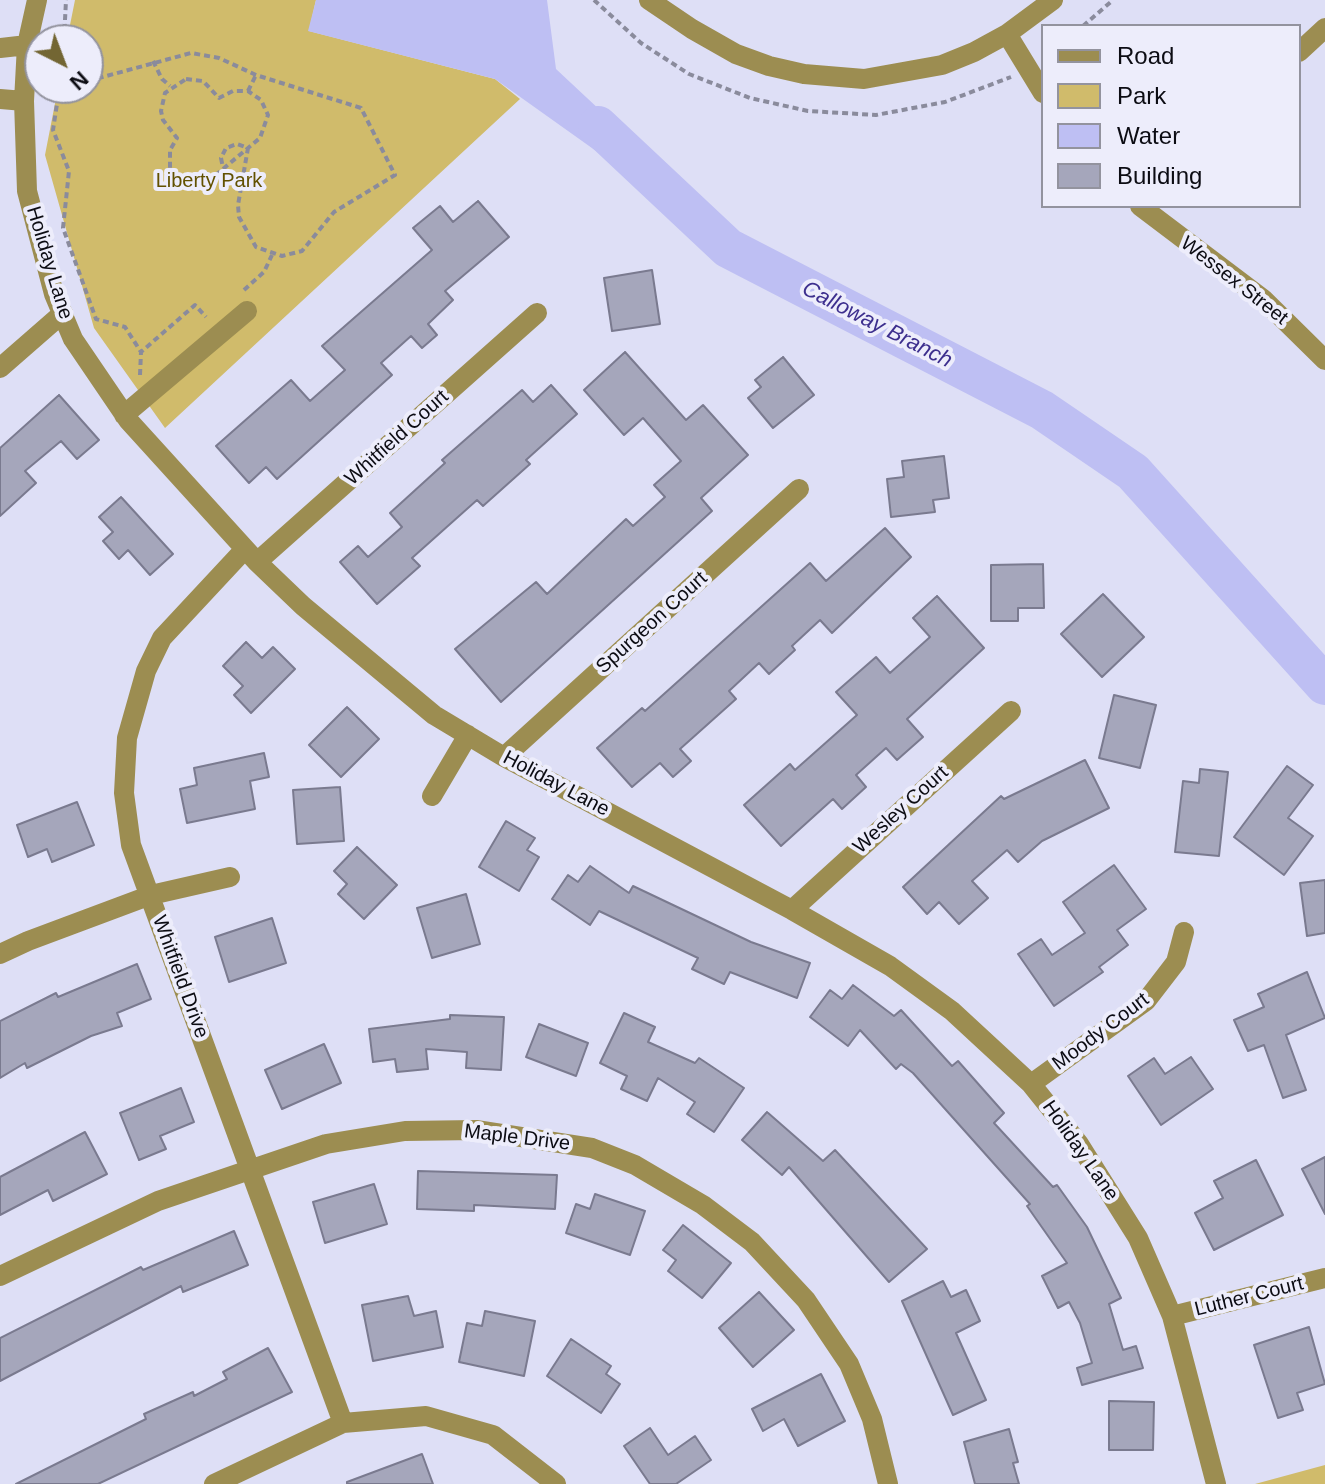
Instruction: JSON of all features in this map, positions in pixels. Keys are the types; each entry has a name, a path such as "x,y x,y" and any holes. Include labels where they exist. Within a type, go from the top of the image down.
{"street":[{"name":"Holiday Lane","path":"32,24 37,0"},
{"path":"649,0 736,54 804,74 864,79 942,65 1007,34 1053,0"},
{"path":"1301,50 1325,28"},
{"path":"1007,34 1041,90"},
{"path":"0,48 24,45"},
{"path":"0,99 24,101"},
{"name":"Holiday Lane","path":"24,104 27,191 63,313 73,339 124,415 251,556 403,690 504,757 792,910 890,966 952,1011 1031,1084 1079,1144 1129,1224 1172,1316 1216,1484"},
{"name":"Wessex Street","path":"1143,208 1263,299 1325,360"},
{"path":"124,415 245,301"},
{"path":"0,368 63,313"},
{"name":"Whitfield Court","path":"251,556 537,313"},
{"name":"Spurgeon Court","path":"504,757 799,489"},
{"name":"Whitfield Drive","path":"251,556 162,638 146,671 127,738 124,793 131,845 343,1423"},
{"name":"Wesley Court","path":"792,910 1011,711"},
{"path":"432,796 468,735"},
{"path":"0,954 151,895 230,877"},
{"name":"Moody Court","path":"1031,1084 1146,1001 1176,962 1184,932"},
{"name":"Maple Drive","path":"0,1276 158,1201 326,1144 405,1131 476,1130 592,1148 635,1165 703,1205 752,1242 806,1300 849,1364 872,1419 888,1484"},
{"name":"Luther Court","path":"1172,1316 1325,1278"},
{"path":"214,1484 343,1423 426,1416 458,1422 493,1435 556,1484"}],"path":[{"path":"65,24 66,0"},
{"path":"1085,24 1113,0"},
{"path":"104,78 153,61 191,53 219,58 256,75 365,111 395,175 334,212 302,251 272,255 250,240 239,217 238,205 248,148"},
{"path":"153,61 162,79 170,86"},
{"path":"248,91 256,75"},
{"path":"195,79 210,86 219,98 233,91 248,91 261,100 268,115 265,131 211,179 196,184 175,175 169,159 177,138 163,120 161,111 161,102 170,86 195,79"},
{"path":"57,104 53,130 69,171 63,228 96,319 125,327 141,352 140,377 151,392"},
{"path":"223,168 221,158 226,148 237,144 248,148"},
{"path":"245,301 272,255"},
{"path":"141,352 195,305 210,322"}],"green space":[{"name":"Liberty Park","path":"75,0 316,0 309,31 495,79 520,99 165,428 94,328 45,155 55,104 104,104 104,24 70,24"},
{"path":"1325,1465 1325,1484 1255,1484"}],"water":[{"path":"316,0 547,0 556,69 647,154 627,173 495,79 308,31"}],"building":[{"path":"478,201 509,237 445,291 453,300 428,324 437,335 422,348 411,336 381,363 392,375 277,479 266,467 249,483 216,446 291,380 310,401 345,370 322,346 432,250 413,228 440,206 453,222"},
{"path":"652,270 660,324 612,331 604,278"},
{"path":"625,352 686,420 703,405 748,455 701,498 712,511 501,702 455,649 536,582 547,594 626,519 633,526 665,497 654,485 681,461 643,418 624,435 584,390"},
{"path":"783,357 814,395 773,428 748,398 761,387 755,380"},
{"path":"551,385 577,414 526,460 530,464 483,506 477,500 412,558 420,566 377,604 340,562 358,546 368,557 402,527 390,513 445,463 442,460 522,390 533,402"},
{"path":"59,395 99,440 77,459 61,441 25,471 36,483 0,516 0,448"},
{"path":"944,456 949,498 933,500 935,512 891,517 887,479 904,477 902,461"},
{"path":"121,497 173,554 150,575 128,550 119,559 103,541 113,532 99,517"},
{"path":"885,528 911,557 832,633 820,620 792,646 795,650 769,674 759,663 729,691 736,699 680,749 691,761 673,777 660,763 632,787 597,748 642,708 645,711 810,563 826,581"},
{"path":"1043,564 1044,608 1018,608 1018,621 991,621 991,565"},
{"path":"1103,594 1144,637 1102,677 1061,634"},
{"path":"937,596 984,648 907,719 923,737 897,760 886,748 856,775 866,787 842,809 833,799 781,846 744,805 790,764 795,770 857,715 836,692 876,657 890,673 930,637 913,618"},
{"path":"246,642 262,658 273,647 295,669 251,713 234,695 243,686 223,666"},
{"path":"1114,695 1156,705 1140,768 1099,758"},
{"path":"347,707 379,739 341,777 309,745"},
{"path":"264,753 269,777 250,781 255,809 187,823 180,789 197,785 194,768"},
{"path":"1085,760 1109,808 1042,841 1018,862 1007,850 972,881 988,898 959,924 939,902 927,914 903,887 1001,796 1004,799"},
{"path":"1287,766 1313,785 1288,818 1313,836 1284,875 1234,837"},
{"path":"1200,769 1228,772 1219,856 1175,852 1183,781 1199,783"},
{"path":"340,787 344,841 297,844 293,790"},
{"path":"77,802 94,845 52,862 47,849 28,857 17,825"},
{"path":"506,821 535,838 527,850 539,857 519,891 479,867"},
{"path":"357,847 397,885 364,919 338,894 347,884 334,871"},
{"path":"1114,865 1146,909 1117,930 1128,945 1099,967 1103,972 1054,1006 1018,954 1041,939 1052,955 1085,933 1063,902"},
{"path":"590,866 629,893 633,886 751,942 810,963 797,998 730,972 724,984 692,969 698,958 599,911 590,925 552,899 568,875 578,882"},
{"path":"1325,880 1325,933 1307,936 1300,883"},
{"path":"466,894 480,944 432,958 417,908"},
{"path":"272,918 286,963 229,982 215,937"},
{"path":"137,964 151,999 117,1013 122,1026 91,1036 27,1068 25,1063 0,1078 0,1021 56,993 58,997"},
{"path":"1307,972 1325,1018 1286,1035 1306,1090 1283,1098 1264,1045 1248,1051 1234,1020 1264,1007 1258,994"},
{"path":"853,985 894,1016 901,1010 952,1066 958,1061 1004,1113 994,1123 1053,1187 1057,1185 1087,1227 1121,1298 1109,1304 1123,1350 1136,1346 1143,1368 1082,1385 1077,1368 1092,1363 1080,1323 1069,1302 1058,1308 1042,1276 1067,1263 1027,1206 1030,1204 913,1073 901,1064 896,1069 860,1030 848,1046 810,1017 830,990 842,999"},
{"path":"624,1013 655,1027 648,1042 695,1063 699,1058 744,1088 714,1132 687,1114 695,1102 658,1078 647,1101 621,1089 627,1076 600,1063"},
{"path":"450,1015 504,1017 501,1070 466,1068 467,1052 426,1049 428,1069 397,1072 395,1059 373,1062 369,1029 450,1019"},
{"path":"539,1024 588,1043 576,1076 526,1057"},
{"path":"324,1044 341,1083 282,1109 265,1070"},
{"path":"1191,1057 1213,1089 1161,1125 1128,1076 1154,1058 1165,1074"},
{"path":"181,1088 194,1122 160,1136 166,1149 139,1160 120,1113"},
{"path":"767,1112 823,1161 835,1150 927,1249 889,1282 789,1167 782,1175 742,1140"},
{"path":"85,1132 107,1174 53,1201 48,1190 0,1215 0,1177"},
{"path":"1325,1157 1325,1214 1302,1169"},
{"path":"1256,1160 1283,1215 1214,1250 1195,1213 1223,1198 1214,1181"},
{"path":"418,1171 557,1175 555,1209 474,1205 474,1211 417,1209"},
{"path":"374,1184 387,1224 325,1243 313,1202"},
{"path":"595,1194 645,1211 630,1255 566,1233 576,1204 590,1209"},
{"path":"683,1225 731,1263 702,1298 668,1271 676,1260 663,1250"},
{"path":"234,1231 248,1265 183,1292 181,1286 0,1381 0,1338 141,1267 143,1270"},
{"path":"943,1281 951,1297 966,1290 980,1321 956,1333 986,1400 953,1415 902,1301"},
{"path":"759,1292 794,1330 753,1367 719,1328"},
{"path":"408,1296 414,1316 436,1311 443,1347 373,1361 362,1305"},
{"path":"485,1311 535,1321 524,1376 459,1362 467,1323 482,1326"},
{"path":"1309,1327 1325,1384 1297,1393 1303,1410 1278,1418 1254,1345"},
{"path":"571,1339 611,1366 606,1374 620,1384 601,1413 547,1376"},
{"path":"268,1348 292,1392 98,1484 16,1484 146,1419 144,1414 193,1392 194,1396 227,1379 223,1372"},
{"path":"821,1374 845,1421 798,1446 784,1419 763,1431 752,1409"},
{"path":"1109,1401 1154,1402 1153,1450 1109,1450"},
{"path":"650,1428 668,1455 695,1436 711,1460 676,1484 650,1484 624,1446"},
{"path":"1009,1429 1018,1462 1013,1463 1019,1484 975,1484 964,1442"},
{"path":"422,1454 433,1484 347,1484 347,1482"}],"waterway":[{"name":"Calloway Branch","path":"598,126 728,248 1042,410 1133,472 1325,685"}]}
